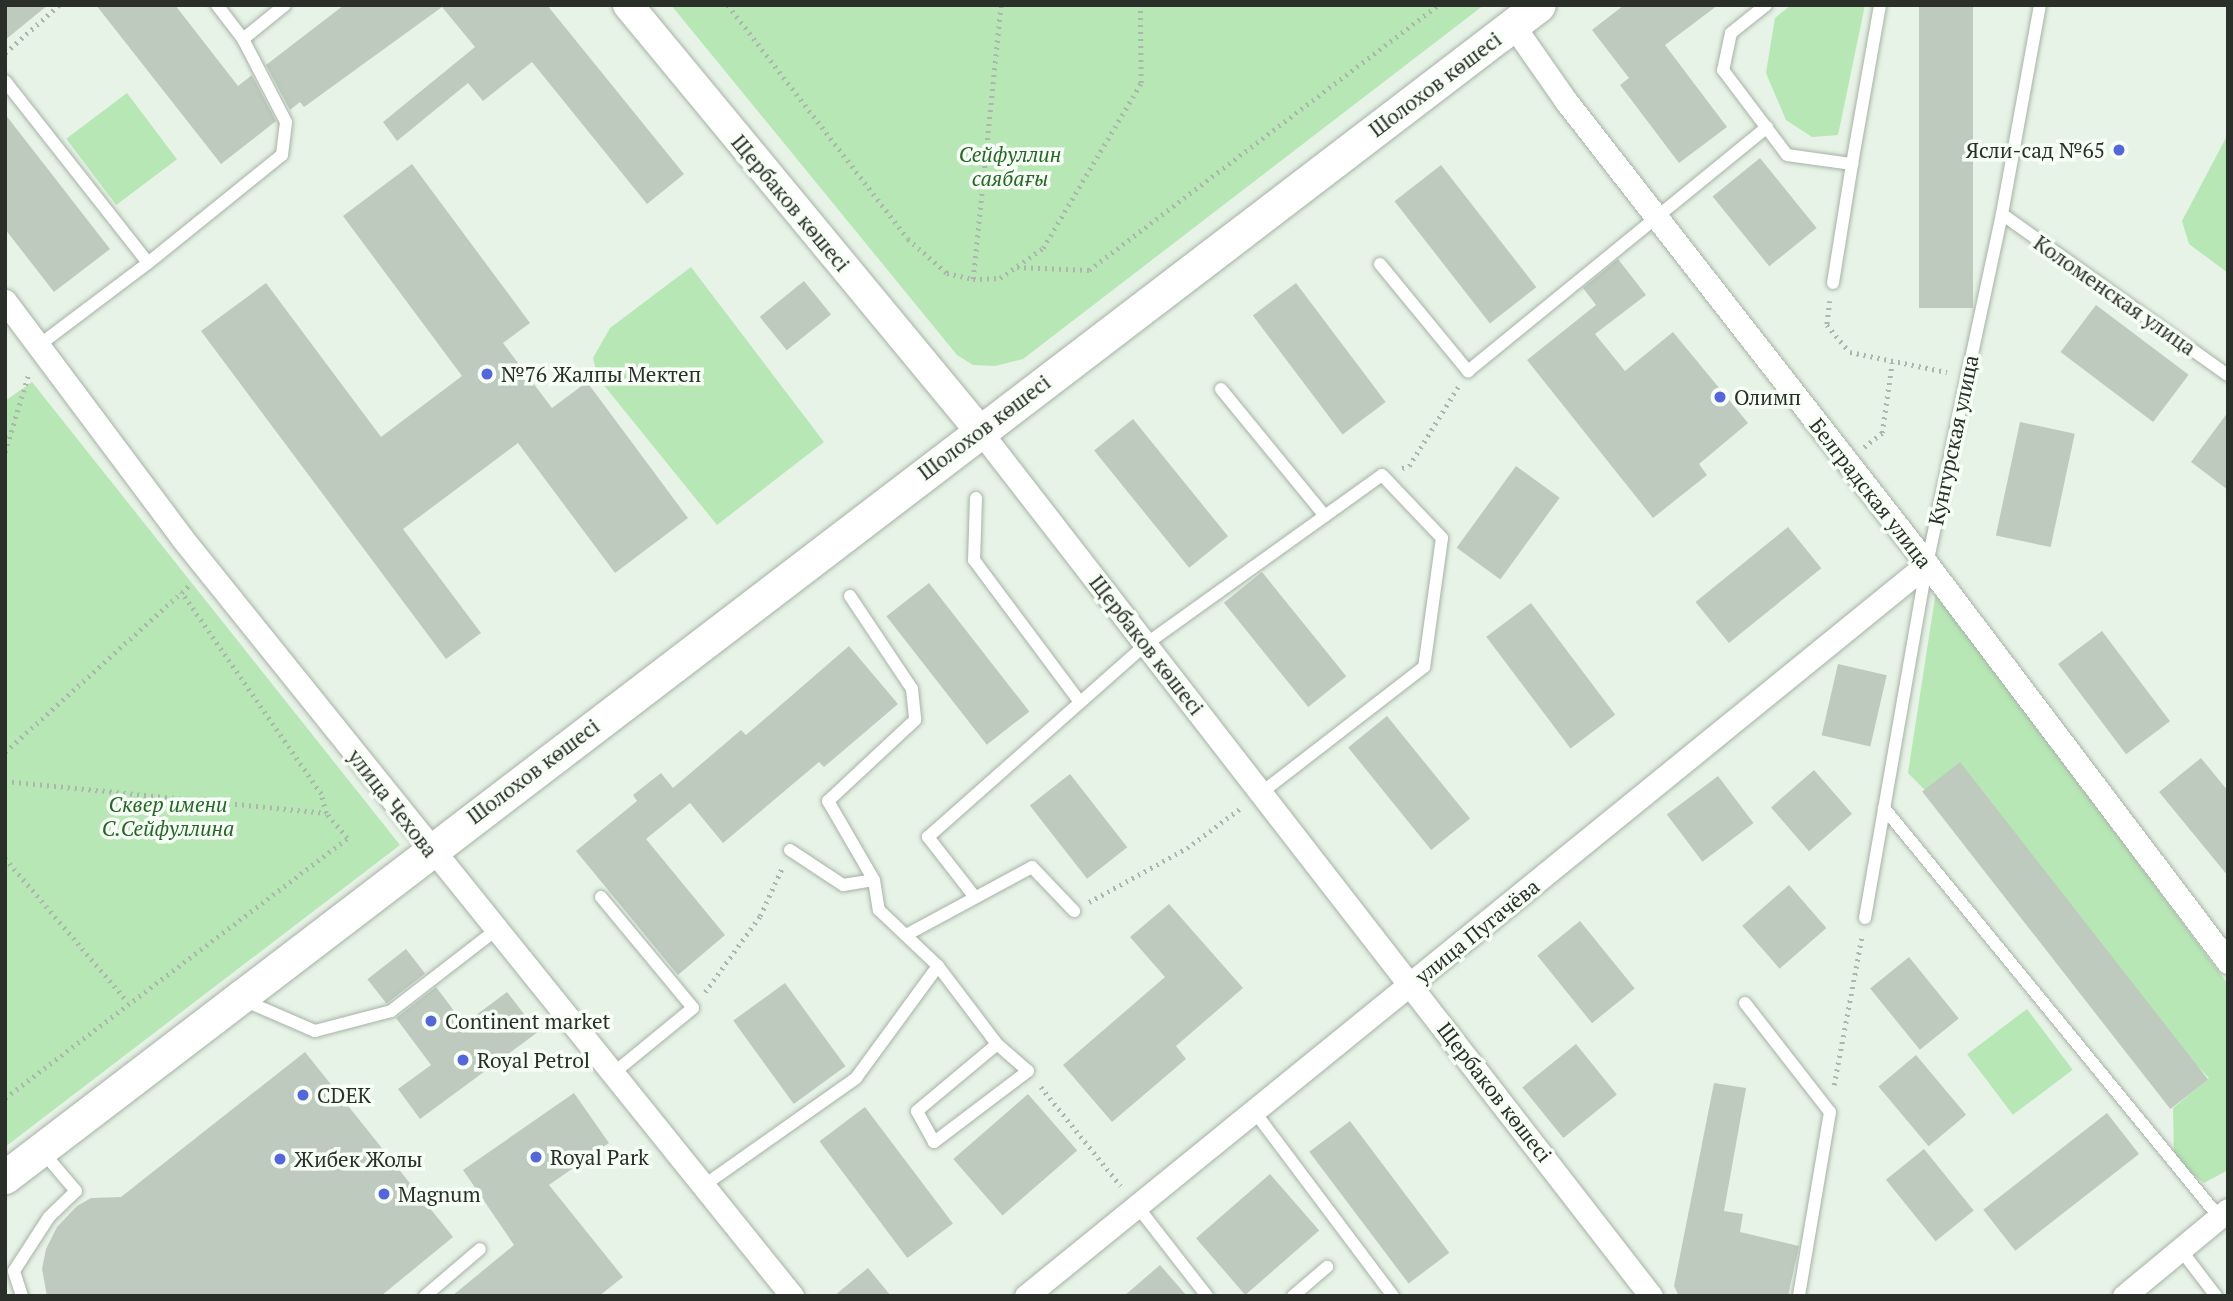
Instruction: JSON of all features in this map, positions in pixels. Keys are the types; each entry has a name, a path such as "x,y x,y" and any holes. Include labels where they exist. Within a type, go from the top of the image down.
{"main road":[{"name":"Шолохов көшесі","path":"5,1177 429,850 1539,5"}],"street":[{"name":"Щербаков көшесі","path":"628,5 979,431 1412,984 1651,1296"},
{"name":"Белградская улица","path":"1513,25 1655,214 1927,564 2228,962"},
{"name":"улица Чехова","path":"5,301 36,353 429,850 497,929 611,1075 706,1184 792,1296"},
{"name":"улица Пугачёва","path":"1026,1296 1927,564"},
{"path":"2124,1296 2223,1214"}],"lane":[{"path":"36,353 282,155 286,122 243,39 217,5"},
{"path":"243,39 285,5"},
{"path":"1766,5 1731,33 1723,70 1787,155 1852,164"},
{"path":"1833,283 1880,5"},
{"name":"Кунгурская улица","path":"1865,918 1927,564 2002,214 2040,5"},
{"path":"5,81 148,263"},
{"path":"1380,264 1468,371 1655,214 1767,127"},
{"name":"Коломенская улица","path":"2002,214 2228,375"},
{"path":"1222,389 1325,516"},
{"path":"974,896 928,837 1146,644 1382,475 1442,538 1424,667 1262,792"},
{"path":"976,498 974,560 1080,702"},
{"path":"850,596 912,689 915,720 828,801 874,880 879,910 908,934 938,967 997,1044 1028,1071 934,1142 917,1111 997,1044"},
{"path":"1884,808 2223,1214"},
{"path":"790,849 843,885 874,880"},
{"path":"908,934 1032,867 1074,911"},
{"path":"601,897 693,1008 611,1075"},
{"path":"237,998 315,1031 391,1011 497,929"},
{"path":"706,1184 856,1078 938,967"},
{"path":"1745,1003 1830,1112 1799,1296"},
{"path":"1254,1111 1393,1296"},
{"path":"22,1296 13,1271 49,1217 76,1191 41,1150"},
{"path":"1137,1206 1207,1296"},
{"path":"425,1296 480,1249"},
{"path":"2181,1250 2216,1296"},
{"path":"1293,1296 1327,1267"}],"path":[{"path":"5,53 59,5"},
{"path":"727,5 908,239 947,273 973,279 1000,278 1043,247 1141,83 1140,5"},
{"path":"973,279 1001,5"},
{"path":"1015,267 1089,270 1438,5"},
{"path":"1833,283 1827,326 1850,352 1892,363 1968,375"},
{"path":"5,452 36,353"},
{"path":"1846,460 1882,433 1892,363"},
{"path":"1382,475 1409,466 1468,371"},
{"path":"5,752 207,569"},
{"path":"5,1098 347,838 326,813 321,794 181,592"},
{"path":"5,781 326,813"},
{"path":"1074,911 1187,848 1262,792"},
{"path":"693,1008 760,916 790,849"},
{"path":"5,858 128,1002"},
{"path":"1830,1112 1865,918"},
{"path":"1028,1071 1137,1206"}],"green space":[{"name":"Сейфуллин саябағы","path":"671,5 1484,5 1023,359 995,366 973,365 957,355"},
{"path":"1791,5 1865,5 1838,135 1812,137 1786,120 1766,73 1775,18"},
{"path":"127,93 177,159 116,205 66,139"},
{"path":"2228,134 2228,273 2189,244 2182,221"},
{"path":"691,267 824,442 717,525 598,378 593,358 610,328"},
{"name":"Сквер имени С.Сейфуллина","path":"32,382 400,845 5,1147 5,401"},
{"path":"1936,591 2228,984 2228,1170 2204,1183 2174,1159 2173,1108 2209,1078 1908,773"},
{"path":"2027,1009 2073,1070 2013,1115 1967,1054"}],"building":[{"path":"5,5 48,5 5,40"},
{"path":"96,5 175,5 238,86 252,75 276,121 221,164"},
{"path":"344,5 547,5 684,174 647,204 532,62 483,101 468,83 397,141 383,122 475,47 442,7 304,107 300,102 290,110 266,65"},
{"path":"1624,5 1718,5 1665,45 1727,127 1679,163 1620,85 1629,78 1592,30"},
{"path":"1919,5 1973,5 1973,308 1919,308"},
{"path":"5,114 110,249 54,292 5,229"},
{"path":"1760,158 1817,228 1769,266 1713,196"},
{"path":"412,164 530,323 503,343 552,408 587,382 688,518 615,573 518,443 403,529 481,633 446,659 201,331 266,283 381,437 462,376 343,216"},
{"path":"1441,165 1536,287 1490,323 1395,201"},
{"path":"1618,259 1646,295 1595,334 1625,371 1673,332 1748,423 1699,464 1707,475 1653,518 1527,360 1596,305 1583,288"},
{"path":"804,281 831,314 787,350 760,317"},
{"path":"1296,283 1386,402 1343,434 1253,315"},
{"path":"2096,305 2189,375 2153,422 2060,352"},
{"path":"2228,412 2228,490 2191,462"},
{"path":"1133,419 1228,536 1189,568 1094,450"},
{"path":"2020,422 2075,434 2051,547 1996,535"},
{"path":"1516,466 1560,498 1500,579 1457,548"},
{"path":"1788,527 1821,568 1729,643 1696,602"},
{"path":"1262,572 1346,676 1308,707 1224,603"},
{"path":"929,583 1029,711 987,745 886,616"},
{"path":"1531,603 1615,715 1571,749 1486,637"},
{"path":"2102,631 2170,721 2126,754 2058,664"},
{"path":"849,646 898,704 824,767 819,762 723,843 690,803 646,839 725,935 678,975 576,851 637,801 633,795 661,773 673,788 741,730 746,735"},
{"path":"1838,664 1887,675 1870,746 1822,735"},
{"path":"1387,716 1470,819 1431,850 1348,747"},
{"path":"2201,758 2228,791 2228,876 2159,792"},
{"path":"1960,762 2208,1080 2170,1109 1922,792"},
{"path":"1814,770 1852,814 1809,851 1771,807"},
{"path":"1070,774 1127,847 1087,879 1030,805"},
{"path":"1718,776 1754,823 1702,862 1667,815"},
{"path":"1789,885 1826,928 1780,969 1742,926"},
{"path":"1169,904 1243,988 1176,1046 1186,1059 1112,1122 1063,1065 1165,977 1130,937"},
{"path":"1580,921 1635,989 1592,1023 1537,956"},
{"path":"406,949 425,973 386,1004 367,979"},
{"path":"1909,957 1959,1018 1920,1050 1870,988"},
{"path":"785,983 846,1066 794,1104 733,1021"},
{"name":"Royal Petrol","path":"436,987 464,1024 507,992 538,1032 420,1119 398,1089 431,1065 396,1018"},
{"path":"1576,1044 1617,1095 1563,1138 1522,1087"},
{"name":"Жибек Жолы","path":"305,1052 453,1237 381,1296 47,1296 42,1269 46,1249 57,1227 77,1206 91,1198 121,1197"},
{"path":"1916,1055 1966,1115 1929,1146 1878,1086"},
{"path":"1714,1083 1746,1088 1724,1211 1743,1214 1740,1232 1799,1246 1788,1296 1679,1296 1674,1286"},
{"path":"574,1093 609,1143 549,1185 623,1277 599,1296 452,1296 514,1245 463,1170"},
{"path":"1028,1094 1077,1151 1002,1216 953,1159"},
{"path":"865,1107 953,1224 907,1258 819,1141"},
{"path":"2107,1113 2139,1154 2015,1251 1983,1210"},
{"path":"1350,1121 1449,1253 1409,1283 1309,1152"},
{"path":"1924,1149 1974,1210 1936,1241 1886,1180"},
{"path":"1270,1174 1319,1231 1245,1295 1196,1238"},
{"path":"1160,1265 1187,1296 1124,1296"},
{"path":"868,1268 891,1296 834,1296"}],"place":[{"name":"Ясли-сад №65","path":"2119,150"},
{"name":"№76 Жалпы Мектеп","path":"487,374"},
{"name":"Олимп","path":"1720,397"},
{"name":"Continent market","path":"431,1021"},
{"name":"Royal Petrol","path":"463,1060"},
{"name":"CDEK","path":"303,1095"},
{"name":"Royal Park","path":"536,1157"},
{"name":"Жибек Жолы","path":"280,1159"},
{"name":"Magnum","path":"384,1194"}]}
